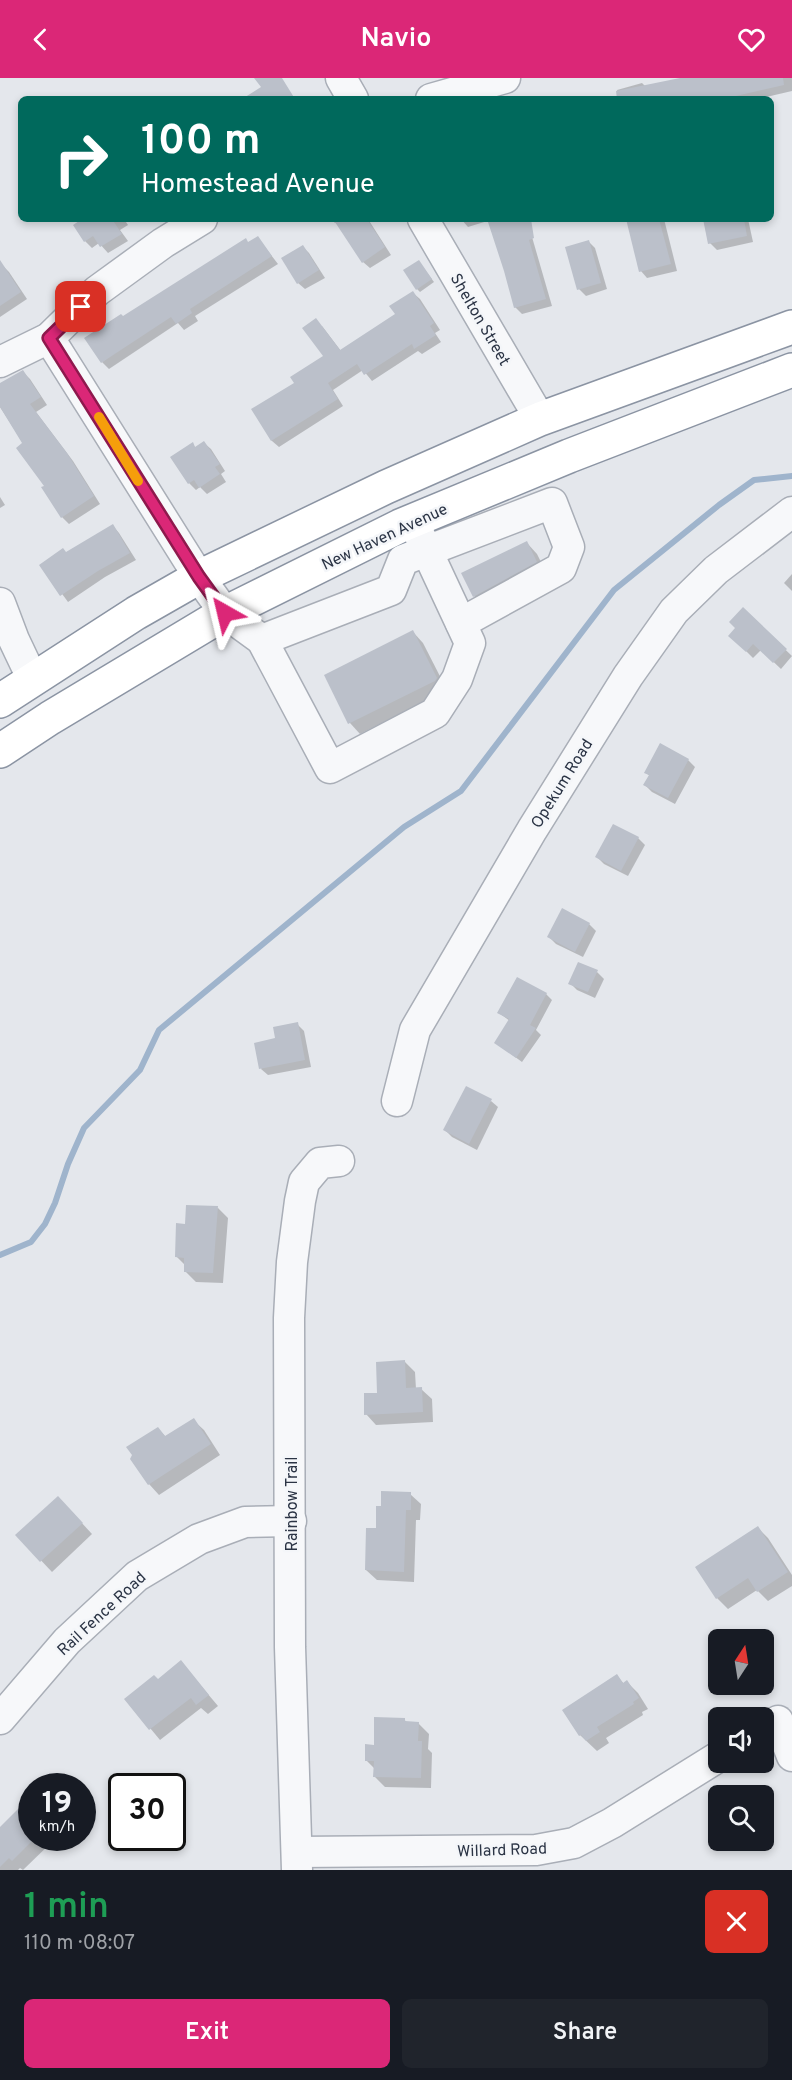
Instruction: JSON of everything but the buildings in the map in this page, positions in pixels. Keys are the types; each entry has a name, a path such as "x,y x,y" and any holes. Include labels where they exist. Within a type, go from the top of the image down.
{"highway":[{"path":"0,701 136,613 199,577 386,487 540,419 792,327"},
{"name":"New Haven Avenue","path":"0,751 50,718 225,613 412,521 540,468 792,370"}],"street":[{"path":"341,78 351,96"},
{"path":"442,96 505,78"},
{"path":"0,362 49,338 97,291 163,243 197,222"},
{"name":"Shelton Street","path":"425,222 540,419"},
{"path":"49,338 199,577 225,613 261,640 330,768 435,713 457,680 470,643 412,521"},
{"path":"461,623 561,568 569,547 540,468"},
{"path":"499,485 515,517"},
{"path":"261,640 391,590 403,560 552,503"},
{"name":"Opekum Road","path":"397,1101 414,1030 532,830 628,676 674,611 716,570 792,512"},
{"path":"0,603 33,680"},
{"name":"Rainbow Trail","path":"297,1861 290,1647 292,1262 304,1182 320,1163 339,1161"},
{"name":"Rail Fence Road","path":"0,1719 67,1641 137,1576 199,1539 245,1522 291,1521"},
{"path":"778,1721 792,1756"},
{"name":"Willard Road","path":"297,1861 536,1850 574,1843 612,1823 708,1764"}],"waterway":[{"path":"0,1255 31,1242 45,1224 84,1128 140,1070 159,1030 404,827 461,791 614,590 719,505 754,480 792,476"}],"slow traffic":[{"path":"99,417 138,481"}],"route":[{"path":"81,307 49,338 199,577 225,613"}]}
